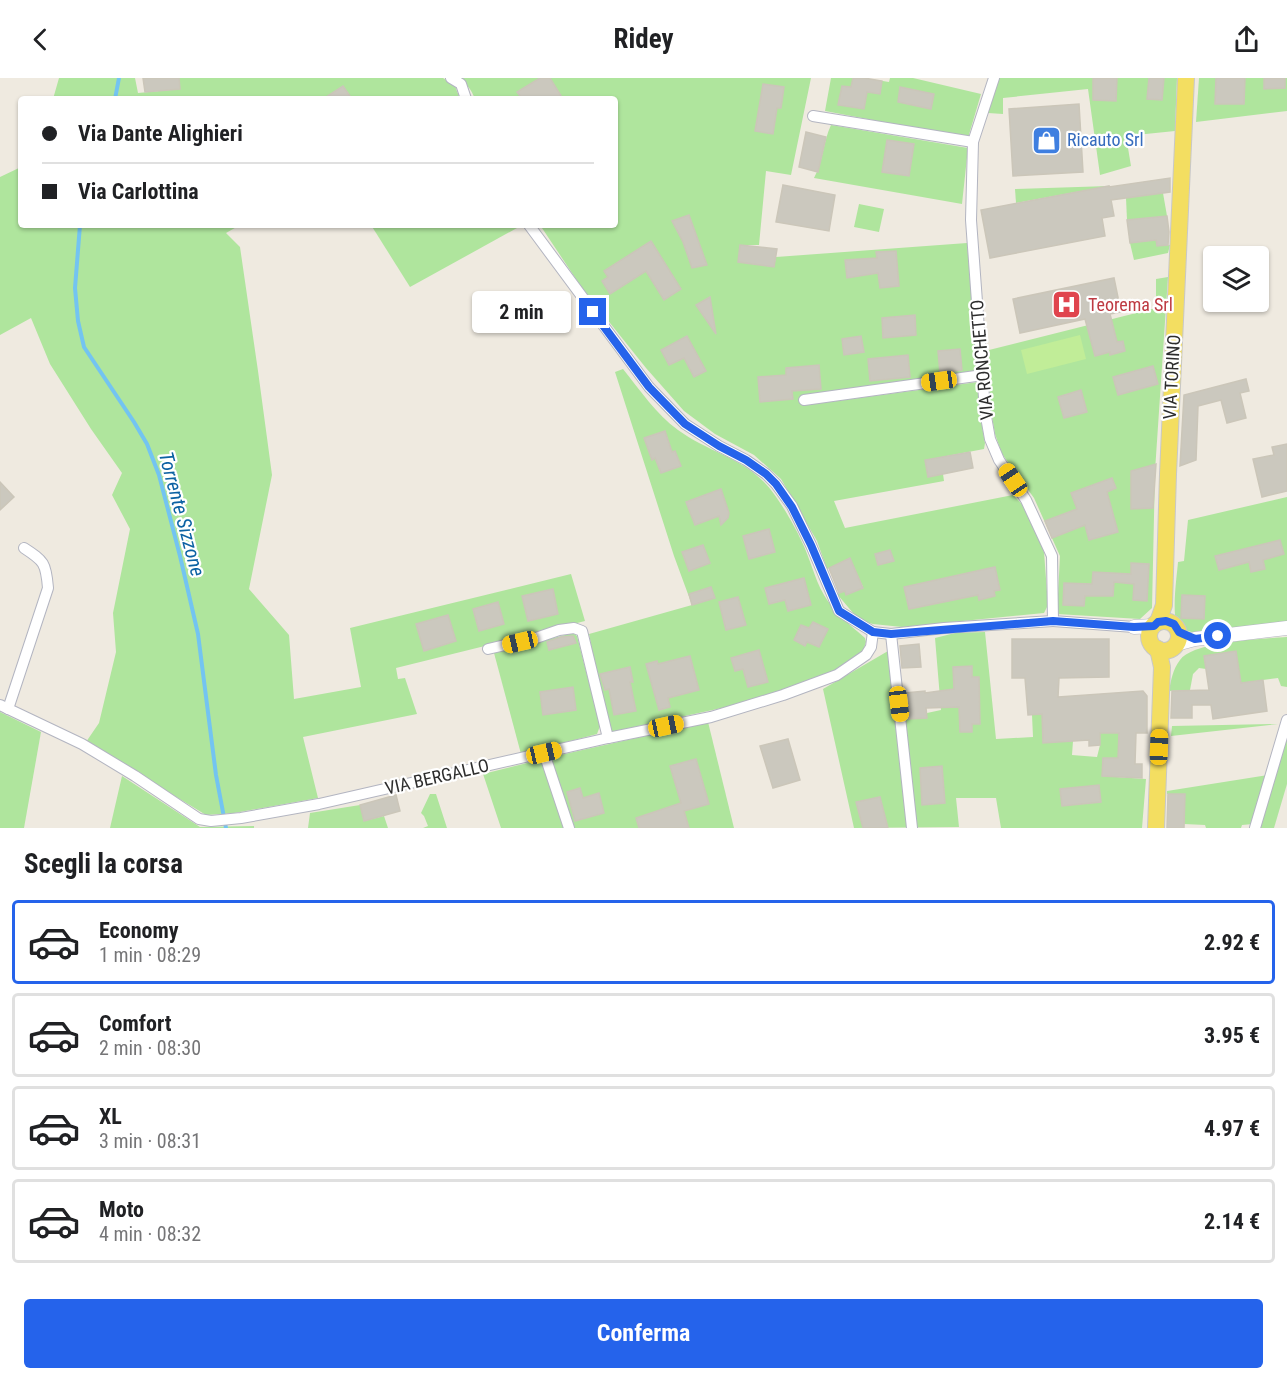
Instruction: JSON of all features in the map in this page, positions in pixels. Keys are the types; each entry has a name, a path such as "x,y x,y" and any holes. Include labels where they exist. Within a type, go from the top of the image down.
{"main road":[{"name":"VIA TORINO","path":"1156,828 1168,462 1186,78"}],"street":[{"path":"451,78 461,84 465,96"},
{"name":"VIA RONCHETTO","path":"994,78 973,142 971,220 985,411 990,439 999,460 1026,500 1052,556 1053,621"},
{"path":"813,116 973,142"},
{"path":"531,228 649,387 685,424 746,460 776,484 792,507 811,545 839,611 873,632 891,634 1053,621 1134,627 1164,635 1195,639 1287,628"},
{"path":"804,400 984,375"},
{"path":"4,707 48,588 47,569 39,557 24,548"},
{"path":"488,649 566,629 573,628 582,631 608,738"},
{"name":"VIA BERGALLO","path":"4,707 82,744 199,819 211,821 319,804 608,738 711,717 783,695 837,675 866,656 871,647 873,632"},
{"path":"891,634 912,828"},
{"path":"1256,828 1287,720"},
{"path":"544,753 569,828"}],"green space":[{"path":"59,78 135,78 138,93 180,89 179,78 443,78 455,86 459,96 54,96"},
{"path":"458,78 811,78 791,175 766,171 759,245 740,245 738,262 774,267 776,257 967,243 978,372 814,404 978,382 979,409 985,443 984,449 926,460 943,474 944,481 834,501 845,528 1013,495 1026,508 1044,552 1048,605 1044,613 902,627 859,620 837,594 845,591 846,594 863,587 850,559 827,569 817,541 781,479 754,455 715,434 684,411 646,368 582,288 542,228 618,228 618,96 474,96 464,82"},
{"path":"831,78 864,78 889,82 890,78 913,78 981,94 968,138 825,111"},
{"path":"999,78 1177,78 1175,131 1126,136 1131,166 1100,175 1088,89 1003,98 1003,114 988,113"},
{"path":"1199,78 1287,78 1287,111 1196,122"},
{"path":"831,125 968,148 962,204 814,178"},
{"path":"18,168 18,228 235,228 226,233 240,247 272,475 249,589 289,635 294,699 361,687 350,628 571,574 585,621 396,668 398,679 405,678 417,714 303,737 318,798 234,813 206,815 86,742 99,723 116,652 113,613 130,529 112,495 122,473 50,364 31,318 0,335 0,177"},
{"path":"1109,186 1016,203 1015,189"},
{"path":"1163,193 1167,216 1127,220 1126,198"},
{"path":"859,204 884,209 879,232 854,227"},
{"path":"373,228 517,228 410,287"},
{"path":"1156,240 1157,246 1170,245 1168,253 1134,260 1130,243"},
{"path":"1168,277 1155,471 1152,608 1140,619 1057,614 1060,556 1034,498 1002,454 995,434 988,374 989,350 1156,308 1156,279"},
{"path":"1080,335 1086,359 1027,374 1021,350"},
{"path":"623,369 670,424 689,437 745,467 764,482 774,494 798,533 824,595 837,613 865,638 863,651 837,672 731,706 611,732 601,697 589,634 692,605 615,372"},
{"path":"1287,497 1287,622 1201,633 1180,627 1176,620 1175,595 1178,562 1184,561 1188,520"},
{"path":"985,632 996,739 1033,737 1032,715 1042,714 1073,741 1072,755 1097,757 1100,733 1119,733 1118,758 1103,758 1102,776 1146,779 1142,828 1001,828 996,798 956,798 959,827 854,828 823,689 888,651 904,775 912,778 905,719 927,718 927,713 941,710 935,638 955,633"},
{"path":"573,633 577,636 600,726 597,734 521,754 494,653"},
{"path":"1287,637 1287,687 1281,686 1278,678 1241,683 1204,656 1206,669 1199,668 1193,674 1190,690 1169,691 1176,667 1180,660 1188,654 1230,642"},
{"path":"0,712 41,732 24,828 0,828"},
{"path":"708,722 734,828 501,828 483,774"},
{"path":"1278,724 1171,736 1172,726"},
{"path":"1287,731 1287,784 1274,828 1259,828"},
{"path":"1268,775 1253,824 1242,825 1241,828 1206,828 1205,825 1184,824 1185,794 1167,794 1167,791"},
{"path":"122,776 200,827 254,826 254,828 110,828"},
{"path":"430,794 436,794 447,828 423,828 428,826 421,813"},
{"path":"360,805 364,821 384,816 388,828 308,828 310,813"}],"building":[{"path":"143,78 179,78 180,89 145,92"},
{"path":"540,78 550,78 561,96 520,96 517,92"},
{"path":"853,78 882,81 880,94 867,92 864,109 838,105 842,86 851,87"},
{"path":"1093,78 1117,78 1116,101 1093,100"},
{"path":"1149,78 1164,78 1162,100 1147,99"},
{"path":"1216,78 1245,78 1244,104 1215,104"},
{"path":"1264,78 1285,78 1285,88 1264,89"},
{"path":"763,84 784,87 781,108 777,108 773,134 755,131"},
{"path":"343,86 350,96 328,96"},
{"path":"900,87 934,94 931,109 898,102"},
{"name":"Ricauto Srl","path":"1079,104 1083,172 1013,176 1009,109"},
{"path":"806,132 826,137 818,172 799,167"},
{"path":"887,140 914,144 909,176 882,172"},
{"path":"1170,178 1170,192 1111,200 1114,216 1102,218 1105,236 990,258 981,210 1109,186"},
{"path":"783,185 835,195 829,231 776,222"},
{"path":"689,215 707,265 692,268 683,242 672,221"},
{"path":"1167,216 1168,245 1157,246 1156,240 1130,243 1127,220"},
{"path":"651,241 681,289 664,300 646,271 610,294 602,281 608,277 604,271"},
{"path":"740,245 777,249 774,267 738,262"},
{"path":"896,251 899,286 880,288 878,273 847,278 845,260 877,258 876,252"},
{"name":"Teorema Srl","path":"1114,278 1121,312 1110,314 1117,342 1123,341 1125,351 1095,356 1085,319 1020,333 1013,299"},
{"path":"710,297 716,334 696,305"},
{"path":"915,315 916,335 883,338 882,318"},
{"path":"687,336 706,371 694,377 684,358 669,365 661,350"},
{"path":"861,336 864,352 844,355 842,339"},
{"path":"960,349 962,370 940,373 938,351"},
{"path":"908,355 910,377 870,381 868,359"},
{"path":"819,365 821,389 792,391 793,399 760,402 758,377 786,375 786,368"},
{"path":"1153,366 1158,384 1118,395 1113,377"},
{"path":"1246,379 1249,391 1240,393 1246,418 1227,423 1221,400 1198,406 1196,460 1180,466 1184,395"},
{"path":"1081,390 1087,412 1064,418 1058,397"},
{"path":"665,431 672,452 675,451 681,466 661,473 655,458 652,460 644,438"},
{"path":"1287,444 1287,491 1262,497 1253,459 1274,455 1272,447"},
{"path":"970,452 973,468 928,477 925,460"},
{"path":"1156,464 1153,508 1131,509 1131,471"},
{"path":"1112,478 1116,488 1107,492 1118,532 1089,540 1085,525 1052,538 1045,521 1077,509 1071,493"},
{"path":"0,482 14,497 0,510"},
{"path":"721,489 729,513 728,518 721,525 719,516 695,525 686,502"},
{"path":"769,529 775,552 749,559 743,536"},
{"path":"1280,540 1284,554 1263,560 1265,569 1251,572 1249,562 1219,570 1215,556"},
{"path":"703,545 710,563 689,571 682,552"},
{"path":"890,550 894,561 878,565 875,554"},
{"path":"850,558 863,588 846,595 845,591 839,593 829,568"},
{"path":"1131,563 1149,564 1147,601 1133,600 1134,584 1114,582 1113,596 1085,596 1084,606 1063,605 1064,583 1092,584 1093,572 1131,574"},
{"path":"995,567 1000,590 994,591 995,596 979,600 978,595 909,609 904,587"},
{"path":"804,578 811,605 788,611 785,600 769,604 765,588"},
{"path":"711,587 715,598 692,605 689,594"},
{"path":"553,589 558,614 528,621 522,596"},
{"path":"1182,595 1205,596 1204,619 1181,618"},
{"path":"738,597 746,625 726,630 719,602"},
{"path":"498,602 504,624 479,631 473,609"},
{"path":"448,615 456,641 424,651 416,624"},
{"path":"813,622 828,629 819,647 807,642 805,646 794,640 801,625 809,628"},
{"path":"573,636 576,643 549,650 547,642"},
{"path":"1012,639 1109,639 1109,677 1059,678 1058,697 1143,691 1147,696 1147,733 1136,733 1135,764 1142,764 1142,778 1102,776 1103,758 1118,758 1119,733 1100,733 1100,745 1089,746 1089,740 1043,743 1042,714 1028,715 1025,678 1012,678"},
{"path":"919,644 921,667 902,668 900,646"},
{"path":"759,650 768,682 748,687 743,669 735,671 731,658"},
{"path":"1236,651 1241,683 1263,680 1267,711 1213,719 1211,705 1192,705 1192,718 1171,718 1172,691 1209,690 1204,656"},
{"path":"690,656 699,690 668,698 670,707 659,710 646,664 657,661 658,664"},
{"path":"972,666 972,677 979,677 980,724 972,724 972,732 960,732 959,707 926,708 927,718 908,719 905,693 954,689 953,667"},
{"path":"630,667 633,682 630,682 636,711 614,715 609,689 605,690 600,674"},
{"path":"573,687 576,710 543,715 540,692"},
{"path":"788,739 800,780 773,788 760,746"},
{"path":"696,759 709,804 684,811 689,828 639,828 636,818 681,803 670,766"},
{"path":"942,766 945,803 922,805 920,768"},
{"path":"1099,785 1101,802 1062,806 1060,789"},
{"path":"580,788 583,798 599,793 604,813 575,821 567,792"},
{"path":"1168,794 1185,794 1184,828 1167,828"},
{"path":"396,795 400,811 364,821 360,805"},
{"path":"880,797 888,828 863,828 856,802"}],"waterway":[{"name":"Torrente Sizzone","path":"116,96 119,78"},
{"name":"Torrente Sizzone","path":"80,228 75,288 78,321 84,347 147,444 159,475 198,634 216,775 226,828"}],"place":[{"name":"Ricauto Srl","path":"1046,140"},
{"name":"Teorema Srl","path":"1067,305"}],"route":[{"path":"593,312 649,387 685,424 746,460 776,484 792,507 811,545 839,611 873,632 891,634 1053,621 1134,627 1154,626 1158,622 1166,621 1174,624 1179,632 1195,639 1218,636"}]}
